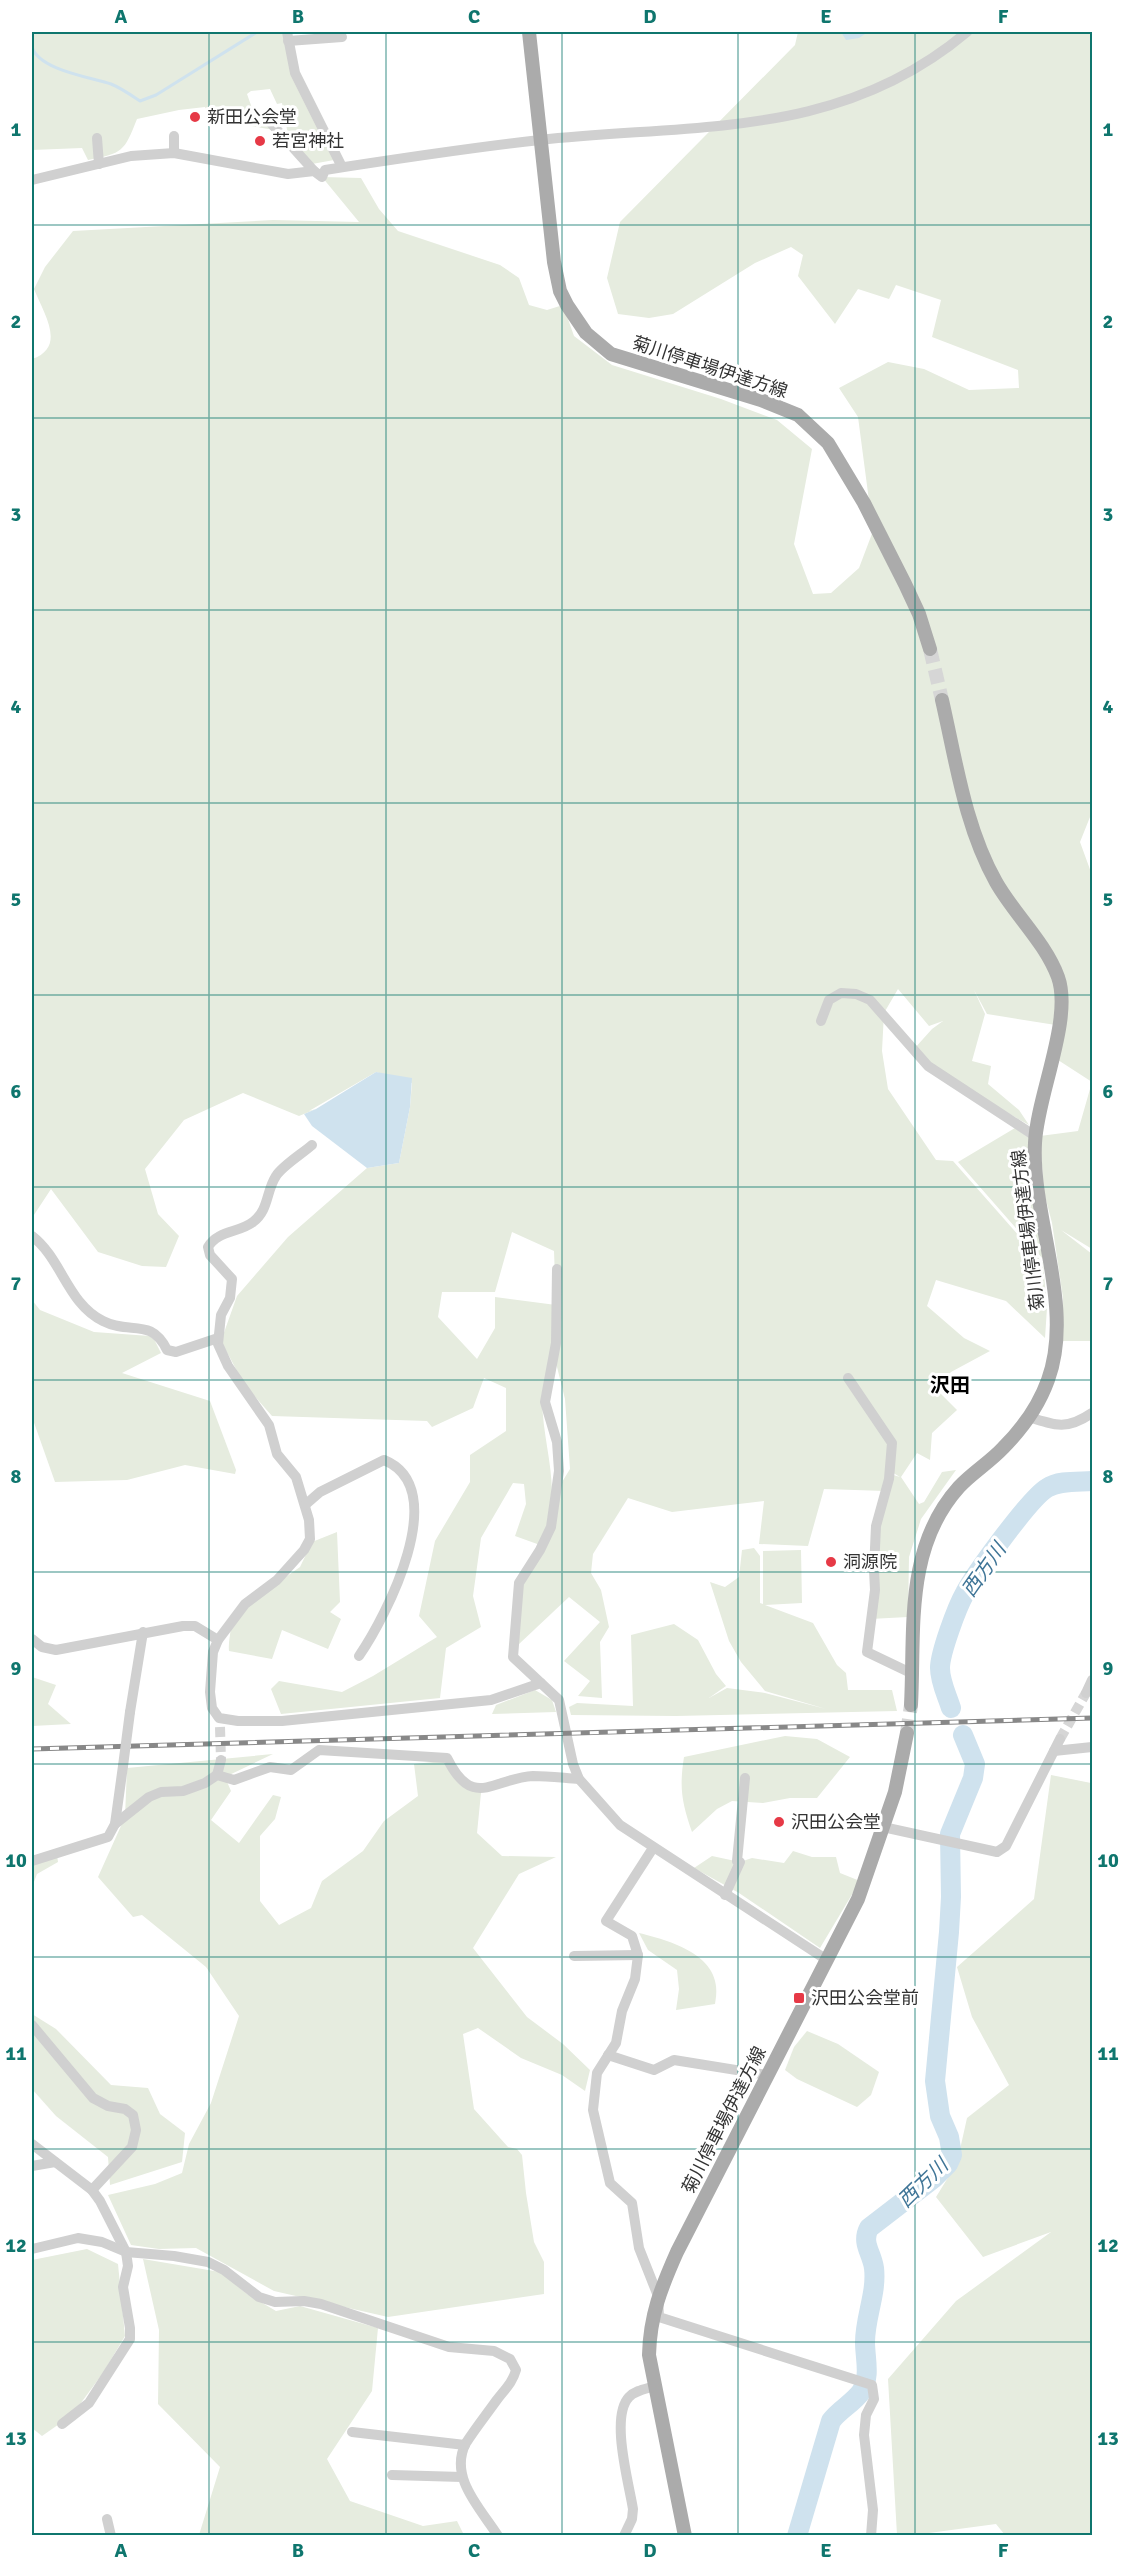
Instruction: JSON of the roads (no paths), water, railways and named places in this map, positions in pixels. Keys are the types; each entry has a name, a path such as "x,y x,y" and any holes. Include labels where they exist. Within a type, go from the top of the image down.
{"main road":[{"name":"菊川停車場伊達方線","path":"529,32 556,276 567,305 586,333 611,354 761,400 798,415 813,428 828,443 864,503 919,614 930,649"},
{"name":"菊川停車場伊達方線","path":"911,1705 916,1581 922,1551 936,1520 958,1488 1004,1447 1029,1417 1048,1380 1053,1357 1056,1316 1036,1174 1035,1136 1059,1029 1061,999 1059,978 996,883 975,839 942,700"},
{"name":"菊川停車場伊達方線","path":"685,2535 649,2355 649,2334 657,2296 677,2252 858,1899 895,1792 907,1732"}],"street":[{"path":"269,121 322,177 325,170 342,167 541,140 773,120 873,90 935,56 967,32"},
{"path":"342,37 288,36 295,73 342,167"},
{"path":"174,136 174,153"},
{"path":"98,138 99,164"},
{"path":"32,180 131,156 174,153 288,174 314,171"},
{"path":"821,1021 829,1000 841,993 856,994 870,1000 928,1065 1035,1136"},
{"path":"312,1145 276,1175 269,1198 253,1222 220,1235 208,1247 210,1255 232,1279 230,1298 221,1315 218,1344 228,1366 268,1425 277,1454 296,1477 309,1520 310,1539 304,1550 277,1580 245,1604 218,1640 213,1652 210,1692 212,1708 219,1723 282,1721 491,1700 541,1683"},
{"path":"32,1236 52,1257 66,1285 79,1301 104,1322 150,1331 161,1337 167,1350 176,1352 218,1338"},
{"path":"557,1269 556,1344 545,1402 557,1442 558,1471 551,1527 540,1551 519,1583 513,1656 559,1700 573,1764 579,1779 620,1825 827,1960"},
{"path":"848,1378 892,1443 893,1453 876,1526 875,1590 867,1652 913,1674"},
{"path":"1029,1417 1056,1426 1073,1423 1092,1413"},
{"path":"304,1506 320,1492 384,1461 394,1465 411,1488 415,1505 411,1541 404,1571 388,1601 381,1623 359,1656"},
{"path":"32,1639 42,1647 56,1650 143,1632 195,1626 218,1640"},
{"path":"32,1861 41,1856 108,1837 115,1824 143,1632"},
{"path":"1086,1693 1092,1680"},
{"path":"883,1827 997,1852 1006,1846 1060,1739"},
{"path":"1054,1751 1092,1747"},
{"path":"217,1775 234,1780 270,1767 291,1770 319,1750 447,1758 455,1775 466,1784 484,1790 531,1776 579,1779"},
{"path":"115,1824 149,1797 161,1792 183,1791 205,1783 217,1775 221,1760"},
{"path":"725,1895 736,1857 745,1778"},
{"path":"736,1857 747,1843"},
{"path":"653,1848 606,1920 632,1936 638,1955 635,1979 622,2011 616,2043 597,2073 593,2110 610,2183 632,2203 639,2248 657,2296 659,2317 872,2385 874,2398 866,2415 864,2436 873,2510 870,2535"},
{"path":"574,1956 638,1955"},
{"path":"32,2025 93,2098 108,2106 124,2109 133,2115 136,2130 132,2147 92,2190"},
{"path":"608,2055 654,2070 674,2060 767,2075"},
{"path":"32,2144 92,2190 126,2252 128,2266 123,2288 130,2339 88,2403 62,2424"},
{"path":"32,2166 56,2162"},
{"path":"32,2249 78,2238 102,2242 126,2252 174,2256 208,2262 224,2270 259,2297 275,2302 304,2301 321,2304 449,2347 494,2350 510,2359 516,2370 513,2381 465,2445 462,2464 462,2477 466,2488 498,2535"},
{"path":"624,2535 632,2519 633,2509 620,2430 621,2414 629,2397 636,2392 655,2386"},
{"path":"352,2432 465,2445"},
{"path":"392,2475 462,2477"},
{"path":"106,2519 111,2535"}],"water":[{"path":"841,32 868,32 859,38 846,40"},
{"path":"376,1072 412,1078 410,1107 399,1163 367,1168 312,1126 304,1114"}],"waterway":[{"path":"32,47 44,62 66,72 111,84 140,101 156,95 257,32"},
{"name":"西方川","path":"951,1708 941,1678 941,1661 954,1619 971,1583 1003,1537 1028,1506 1047,1488 1069,1482 1092,1481"},
{"name":"西方川","path":"797,2536 831,2421 858,2396 866,2380 865,2342 874,2277 873,2263 866,2238 869,2228 934,2178 948,2164 952,2155 949,2137 940,2116 935,2081 949,1932 950,1834 973,1778 975,1764 963,1735"}],"tunnel":[{"path":"930,649 942,700"},
{"path":"1060,1739 1086,1693"},
{"path":"907,1733 911,1705"},
{"path":"220,1727 221,1760"}],"railway":[{"path":"32,1749 1092,1718"}],"place":[{"name":"新田公会堂","path":"195,117"},
{"name":"若宮神社","path":"260,141"},
{"name":"洞源院","path":"831,1562"},
{"name":"沢田公会堂","path":"779,1822"},
{"name":"沢田公会堂前","path":"799,1998"}],"district":[{"name":"沢田","path":"950,1385"}]}
